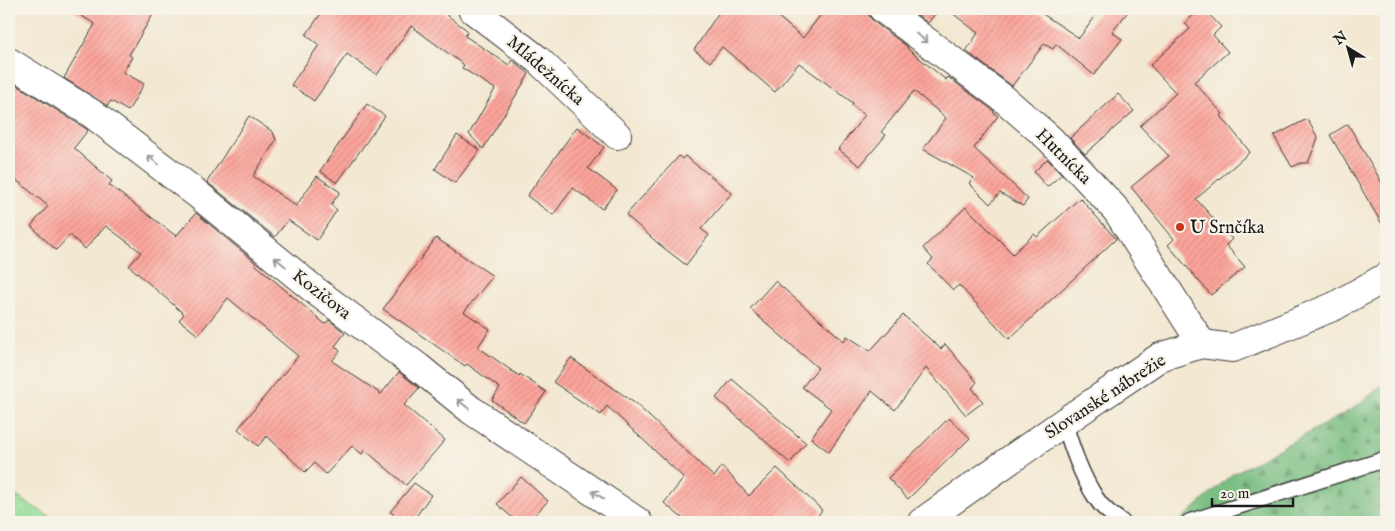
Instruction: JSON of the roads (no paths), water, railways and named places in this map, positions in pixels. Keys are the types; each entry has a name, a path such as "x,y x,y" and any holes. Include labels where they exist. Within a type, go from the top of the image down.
{"street":[{"name":"Mládežnícka","path":"472,9 537,59 617,135"},
{"name":"Hutnícka","path":"883,9 1004,99 1050,139 1117,211 1202,344"},
{"name":"Kozičova","path":"9,62 98,119 196,193 317,292 471,410 638,522"},
{"name":"Slovanské nábrežie","path":"922,522 1160,357 1202,344 1233,348 1335,306 1386,277"}],"lane":[{"path":"1064,422 1075,456 1096,499 1109,513 1122,522"},
{"path":"1189,522 1386,459"}],"place":[{"name":"U Srnčíka","path":"1180,227"}]}
